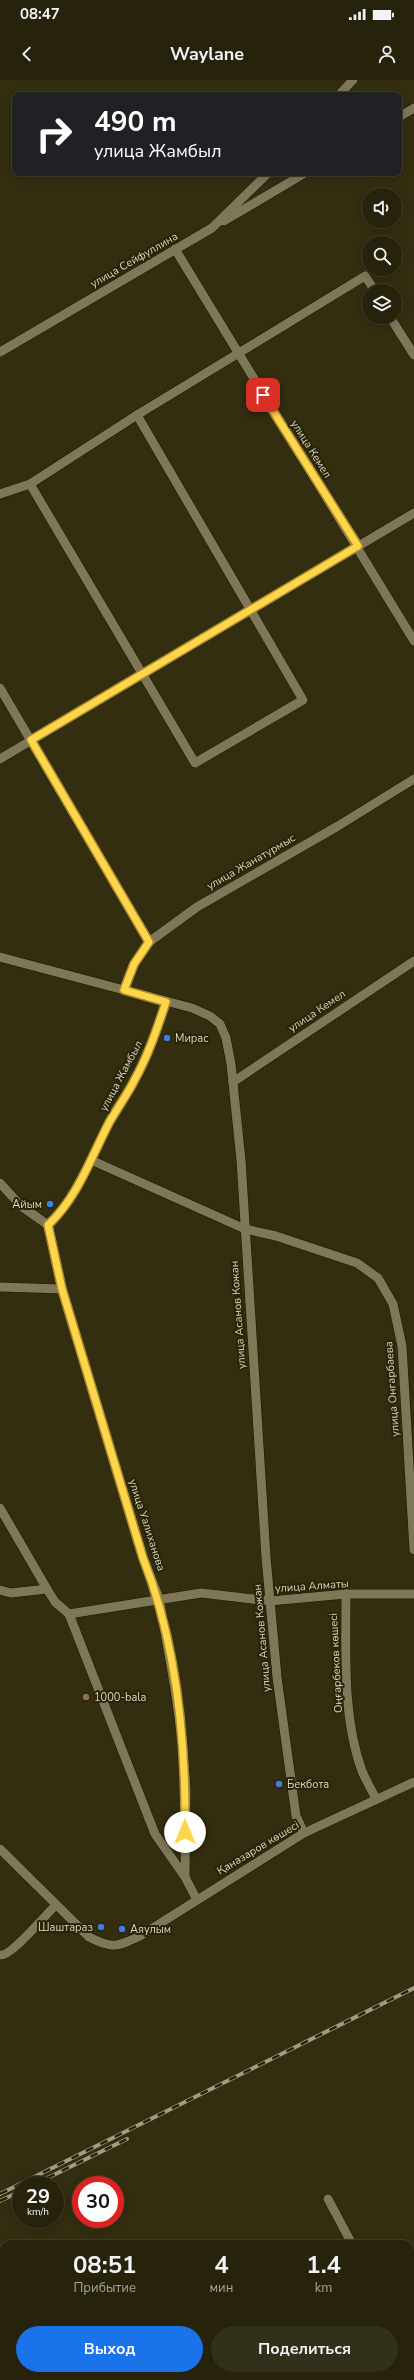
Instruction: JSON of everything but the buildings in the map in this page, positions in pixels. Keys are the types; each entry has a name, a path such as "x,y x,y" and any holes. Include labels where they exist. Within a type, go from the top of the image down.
{"street":[{"path":"342,92 353,80"},
{"path":"402,115 414,108"},
{"name":"улица Сейфуллина","path":"0,352 212,228 265,176"},
{"path":"212,228 300,176"},
{"name":"улица Кемел","path":"175,250 358,546 414,642"},
{"path":"0,494 30,484 138,415 365,276 370,284"},
{"path":"394,324 414,355"},
{"path":"30,484 141,675 195,763 304,700 138,415"},
{"path":"0,759 414,513"},
{"path":"0,688 149,942"},
{"name":"улица Жанатурмыс","path":"124,990 134,964 149,942 197,907 338,826 414,779"},
{"name":"улица Асанов Кожан","path":"0,957 192,1008 210,1016 220,1024 226,1038 233,1082 245,1229 270,1601 277,1677 296,1816 304,1833"},
{"name":"улица Кемел","path":"233,1082 414,961"},
{"name":"улица Жамбыл","path":"48,1225 63,1212 111,1120 135,1080 154,1039 166,1002"},
{"path":"91,1160 245,1229"},
{"path":"2,1186 21,1206 48,1225"},
{"name":"улица Уалиханова","path":"48,1225 62,1289 143,1558 159,1598 182,1738 186,1788 185,1877 197,1900"},
{"name":"улица Онгарбаева","path":"245,1229 276,1236 356,1263 378,1278 393,1304 402,1346 414,1550"},
{"path":"0,1287 62,1289"},
{"path":"0,1508 55,1602 69,1614 155,1834 185,1877"},
{"path":"0,1590 11,1593 47,1589"},
{"name":"улица Алматы","path":"69,1614 159,1598 201,1593 270,1601 346,1594 414,1594"},
{"name":"Оңғарбеков көшесі","path":"346,1594 347,1685 351,1719 363,1772 376,1799"},
{"name":"Қаназаров көшесі","path":"56,1905 89,1937 106,1946 120,1946 140,1936 304,1833 414,1782"},
{"path":"0,1849 56,1905 40,1920 13,1951 4,1956 0,1955"},
{"path":"328,2199 350,2240"}],"railway":[{"path":"0,2194 414,1988"},
{"path":"51,2176 127,2139"},
{"path":"0,2201 12,2195"}],"place":[{"name":"Мирас","path":"167,1038"},
{"name":"Айым","path":"50,1204"},
{"name":"1000-bala","path":"86,1697"},
{"name":"Бекбота","path":"279,1784"},
{"name":"Шаштараз","path":"101,1927"},
{"name":"Аяулым","path":"122,1929"}],"route":[{"path":"185,1832 186,1788 182,1738 176,1689 159,1598 143,1558 62,1289 48,1225 63,1212 111,1120 135,1080 154,1039 166,1002 124,990 134,964 149,942 31,740 358,546 263,395"}]}
